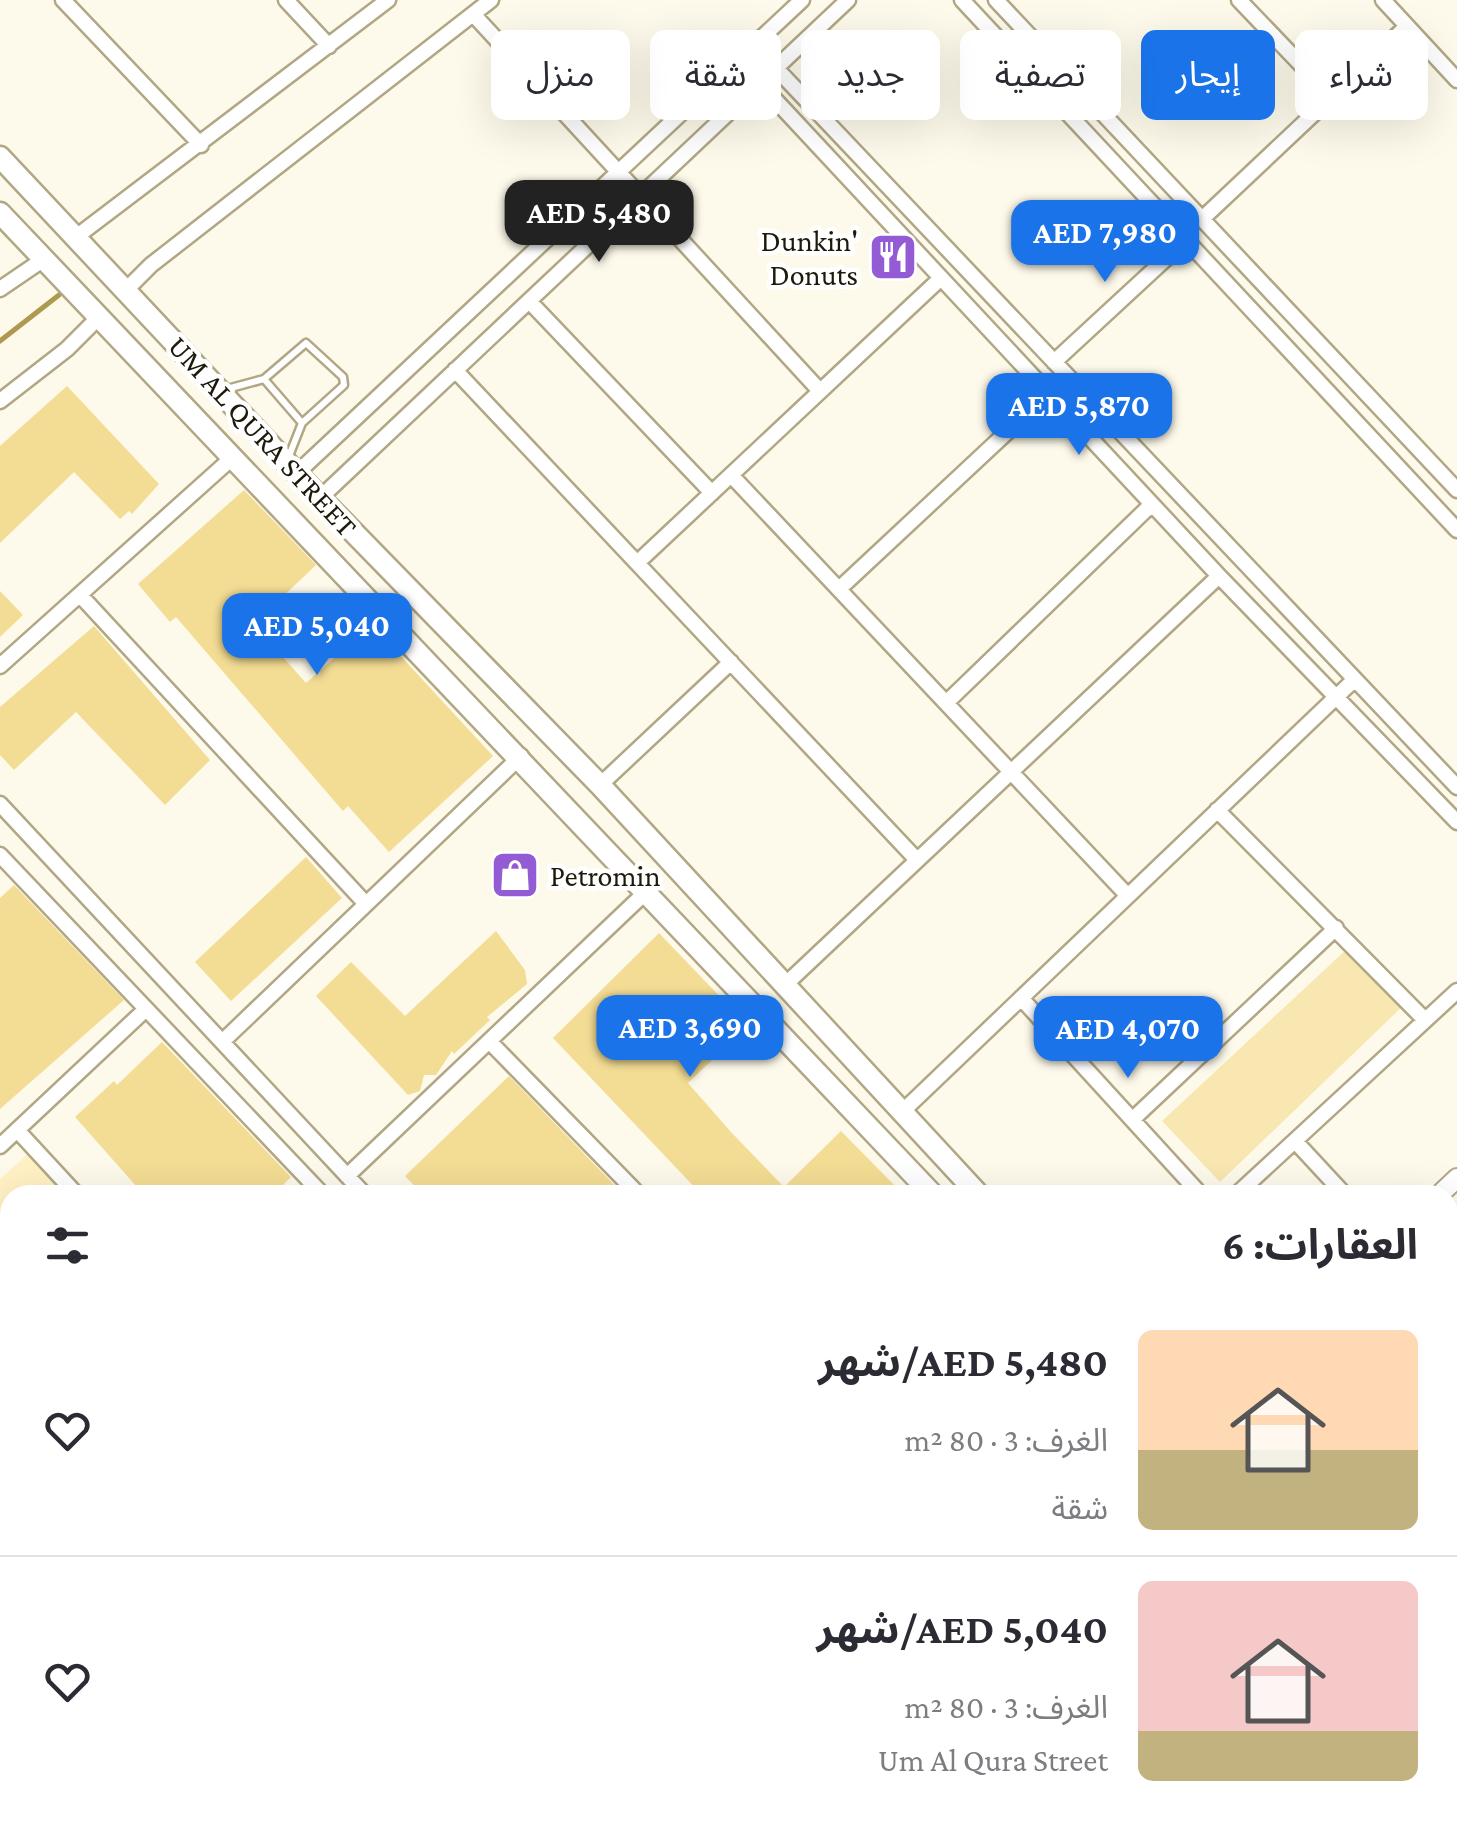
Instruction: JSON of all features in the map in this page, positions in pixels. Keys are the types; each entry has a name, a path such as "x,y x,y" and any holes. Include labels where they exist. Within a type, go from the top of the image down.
{"main road":[{"name":"UM AL QURA STREET","path":"0,158 320,498 600,785 970,1185"},
{"name":"UM AL QURA STREET","path":"0,213 521,756 924,1185"},
{"path":"426,659 453,634"}],"street":[{"path":"286,0 329,46"},
{"path":"76,237 388,0"},
{"path":"123,288 492,0"},
{"path":"770,30 802,0"},
{"path":"781,63 848,0"},
{"path":"962,0 1457,530"},
{"path":"996,0 1457,490"},
{"path":"1239,0 1295,58"},
{"path":"1382,0 1457,80"},
{"path":"73,3 201,145"},
{"path":"473,14 820,391"},
{"path":"1403,30 1407,26"},
{"path":"781,73 1457,787"},
{"path":"781,106 1219,576 1457,822"},
{"path":"292,467 674,120"},
{"path":"320,498 721,120"},
{"path":"1202,219 1307,120"},
{"path":"1128,178 1146,159"},
{"path":"1054,362 1186,240"},
{"path":"0,290 44,259"},
{"path":"637,563 941,278"},
{"path":"529,301 712,493"},
{"path":"0,401 67,349 94,313"},
{"path":"455,370 917,860"},
{"path":"839,589 1048,393"},
{"path":"0,666 232,458"},
{"path":"731,475 1127,896"},
{"path":"946,703 1152,504"},
{"path":"787,983 1219,576"},
{"path":"80,595 366,904"},
{"path":"600,785 731,662"},
{"path":"904,1110 1354,679"},
{"path":"222,1042 521,756"},
{"path":"0,804 356,1185"},
{"path":"1217,810 1426,1020"},
{"path":"1,858 313,1185"},
{"path":"347,1176 648,891"},
{"path":"1133,1119 1336,928"},
{"path":"1247,1185 1457,991"},
{"path":"1021,998 1192,1185"},
{"path":"0,1146 146,1009"},
{"path":"491,1043 629,1185"},
{"path":"16,1130 68,1185"},
{"path":"1296,1141 1336,1185"}],"lane":[{"path":"220,391 264,379 306,343 343,376 344,385 302,423 292,467"},
{"path":"264,379 302,423"}],"shaded area":[{"path":"1348,948 1404,1005 1220,1182 1162,1121"},
{"path":"29,1153 58,1185 0,1185 0,1179"}],"building":[{"path":"67,386 159,484 132,514 129,511 120,519 74,472 0,543 0,446"},
{"path":"244,490 316,565 258,620 262,624 257,628 306,683 372,625 493,756 389,852 348,806 343,811 176,617 170,622 138,584"},
{"path":"0,591 23,615 0,637"},
{"path":"94,626 210,760 165,805 76,712 14,770 0,755 0,707"},
{"path":"306,857 342,898 231,1001 195,962"},
{"path":"14,885 124,1000 0,1109 0,898"},
{"path":"496,931 525,970 527,984 487,1017 490,1020 454,1054 452,1051 436,1075 424,1075 420,1091 408,1095 316,996 351,962 405,1016"},
{"path":"659,933 748,1026 688,1083 782,1185 693,1185 553,1038"},
{"path":"162,1042 291,1177 283,1185 135,1185 75,1117 114,1081 117,1085"},
{"path":"509,1076 614,1185 414,1185 405,1176"},
{"path":"841,1131 894,1185 786,1185"}],"waterway":[{"path":"0,341 59,295"}],"place":[{"name":"Dunkin' Donuts","path":"893,257"},
{"name":"Petromin","path":"515,875"}]}
